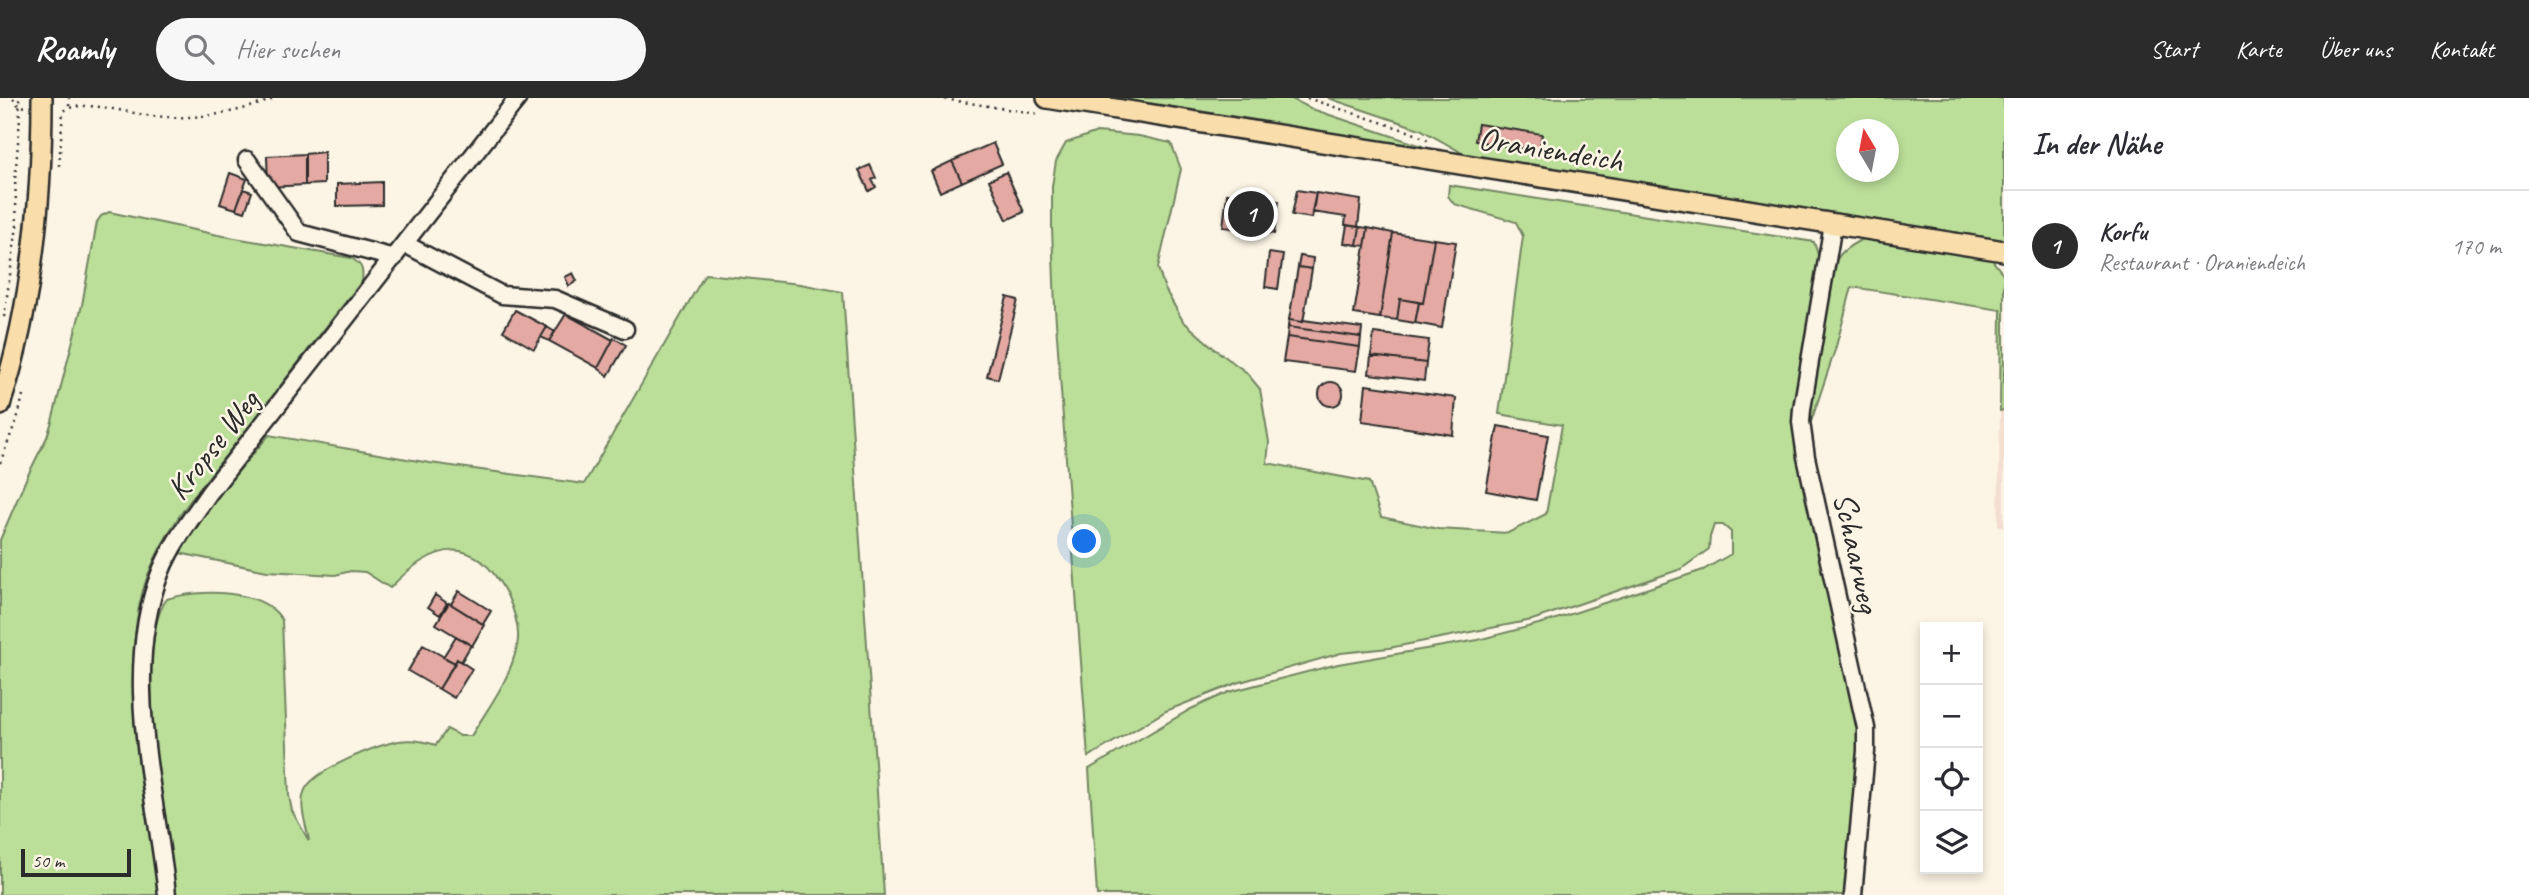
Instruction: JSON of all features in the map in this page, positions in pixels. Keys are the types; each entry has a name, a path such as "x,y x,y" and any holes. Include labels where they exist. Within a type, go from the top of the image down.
{"main road":[{"path":"0,405 14,353 33,249 42,98"},
{"name":"Oraniendeich","path":"1047,98 2004,251"}],"street":[{"name":"Kropse Weg","path":"167,895 142,693 144,643 152,599 161,571 174,545 209,493 518,98"},
{"path":"247,160 299,233 394,258"},
{"name":"Schaarweg","path":"1833,224 1801,422 1806,457 1866,728 1867,751 1853,895"},
{"path":"405,244 502,295 555,299 625,329"}],"path":[{"path":"13,98 19,106"},
{"path":"4,318 17,226 15,180 19,98"},
{"path":"69,98 69,106"},
{"path":"63,111 69,106 85,105 152,116 195,117 230,114 276,98"},
{"path":"1307,98 1411,132 1436,145 1450,164"}],"shaded area":[{"path":"2004,410 2004,527 1998,526 2000,411"}],"green space":[{"path":"1108,98 1290,98 1312,109 1422,146 1422,149"},
{"path":"1328,98 2004,98 2004,240 1466,155 1420,129"},
{"path":"1097,132 1139,136 1171,143 1181,169 1158,268 1165,289 1183,321 1246,372 1260,389 1269,442 1267,463 1369,482 1381,517 1438,529 1508,533 1546,514 1562,425 1499,414 1523,236 1516,222 1454,204 1448,196 1449,185 1814,242 1819,258 1797,413 1861,735 1849,895 1097,895 1089,769 1191,709 1229,692 1338,664 1478,640 1550,621 1703,570 1731,554 1731,532 1723,525 1714,525 1709,549 1681,569 1532,620 1389,648 1341,653 1237,683 1166,711 1088,757 1055,309 1052,186 1056,161 1066,143"},
{"path":"109,212 218,235 351,258 361,267 362,281 179,516 157,554 145,584 135,634 134,714 140,774 159,895 0,895 0,540 47,437 82,305 97,222"},
{"path":"1868,236 1988,255 2004,275 2004,410 2000,411 2001,310 1852,287 1835,350 1806,437 1828,276 1843,251"},
{"path":"705,274 800,284 843,292 884,895 176,895 160,787 152,697 152,656 157,622 167,599 195,594 229,594 260,602 282,620 289,796 292,811 309,841 302,801 306,788 312,781 348,759 389,743 413,740 436,745 447,729 460,736 471,736 504,682 517,646 517,626 507,595 494,574 481,561 467,553 452,551 437,554 422,561 390,588 365,572 351,571 335,575 267,571 179,553 214,500 269,435 430,463 584,484"}],"building":[{"path":"1478,124 1542,134 1539,151 1475,141"},
{"path":"993,143 1002,164 962,182 952,161"},
{"path":"324,152 324,184 305,185 305,154"},
{"path":"305,154 305,185 268,187 267,156"},
{"path":"952,161 962,182 940,192 931,171"},
{"path":"870,165 876,178 872,180 876,187 869,191 859,170"},
{"path":"1006,172 1024,212 1007,220 989,180"},
{"path":"230,173 247,179 236,209 220,204"},
{"path":"382,182 382,205 337,206 337,184"},
{"path":"243,189 252,192 245,212 236,209"},
{"path":"1297,190 1316,193 1312,218 1292,215"},
{"path":"1316,193 1361,200 1358,227 1345,225 1346,217 1312,212"},
{"path":"1227,194 1279,201 1274,234 1223,227"},
{"path":"1347,225 1360,227 1357,245 1344,243"},
{"path":"1360,227 1368,228 1365,246 1357,245"},
{"path":"1368,228 1393,233 1380,318 1354,314"},
{"path":"1393,233 1434,239 1423,303 1400,299 1397,320 1380,318"},
{"path":"1434,239 1456,242 1442,328 1415,323 1419,303 1423,303"},
{"path":"1269,253 1283,255 1278,289 1265,287"},
{"path":"1300,256 1313,258 1312,269 1298,267"},
{"path":"1298,267 1312,269 1303,322 1289,320"},
{"path":"573,273 577,281 569,286 565,277"},
{"path":"1007,297 1018,300 998,379 987,376"},
{"path":"1400,299 1419,302 1415,323 1397,320"},
{"path":"515,310 547,327 534,349 503,331"},
{"path":"566,314 613,340 598,368 549,341"},
{"path":"1289,318 1362,328 1361,337 1288,327"},
{"path":"547,327 555,332 549,341 541,337"},
{"path":"1288,327 1361,337 1360,347 1287,337"},
{"path":"1374,333 1429,340 1426,363 1371,356"},
{"path":"1287,337 1360,347 1356,371 1283,362"},
{"path":"614,338 626,345 608,376 598,368"},
{"path":"1371,356 1426,363 1424,381 1369,374"},
{"path":"1331,382 1339,386 1343,394 1339,402 1331,406 1323,402 1319,394 1323,386"},
{"path":"1366,385 1456,398 1453,435 1362,421"},
{"path":"1498,426 1548,435 1536,500 1486,491"},
{"path":"459,591 491,611 483,624 451,604"},
{"path":"435,595 447,603 440,615 428,607"},
{"path":"449,603 484,625 472,646 436,624"},
{"path":"456,636 471,645 461,662 457,659 455,663 443,657"},
{"path":"423,645 455,663 439,689 408,671"},
{"path":"457,659 472,669 454,698 439,689"}],"place":[{"name":"Korfu","path":"1251,214"}]}
